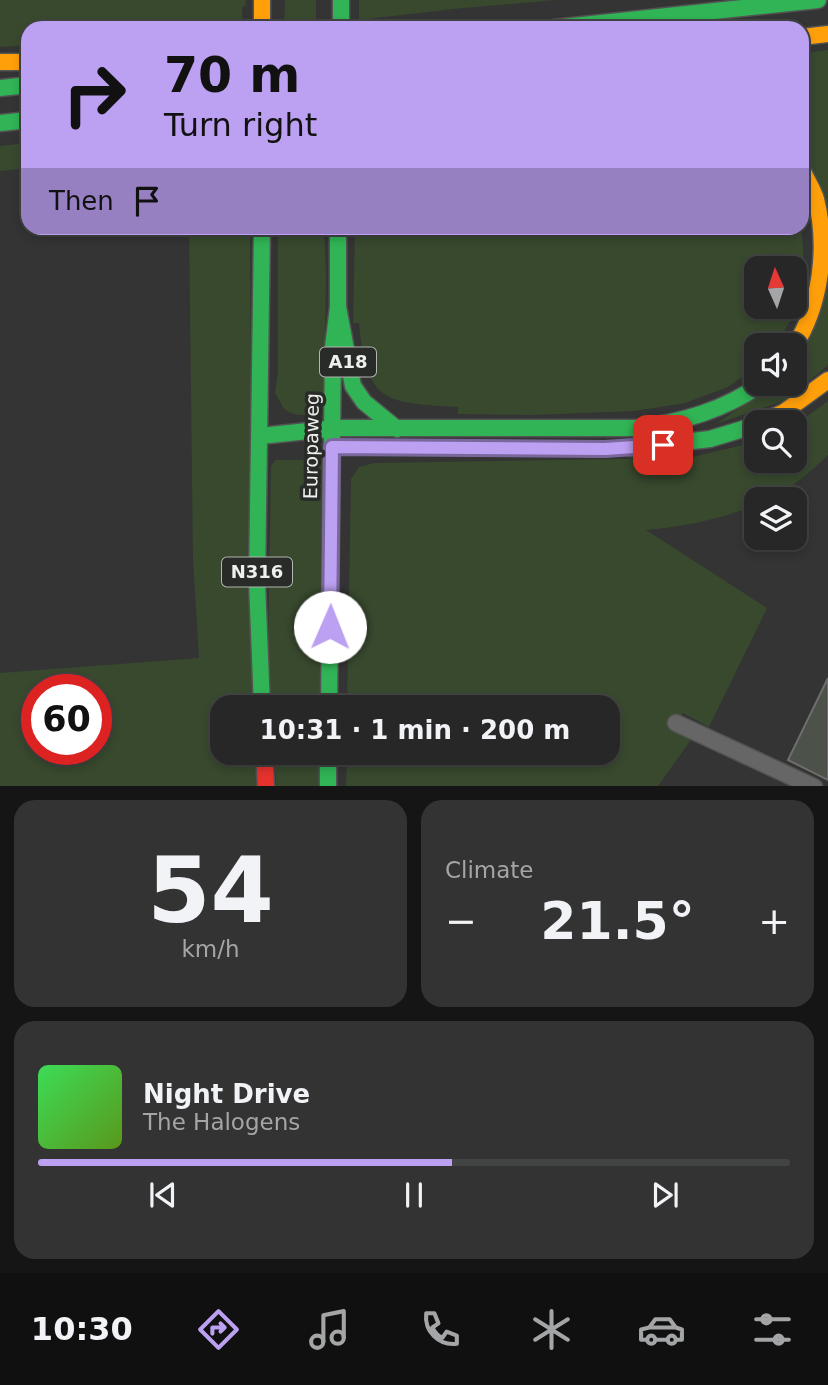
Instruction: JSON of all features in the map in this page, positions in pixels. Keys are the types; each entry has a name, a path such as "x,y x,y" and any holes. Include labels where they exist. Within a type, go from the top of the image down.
{"main road":[{"path":"341,0 341,21"},
{"path":"620,21 818,0"},
{"path":"262,2 262,21"},
{"path":"809,36 828,34"},
{"path":"0,62 21,62"},
{"path":"0,88 21,86"},
{"path":"0,123 21,121"},
{"path":"805,333 817,304 823,273 822,235 817,201 809,184"},
{"name":"N316","path":"262,235 257,582 262,695"},
{"name":"Europaweg","path":"329,695 339,447 333,428 338,235"},
{"name":"A18","path":"338,307 353,386 364,402 397,429"},
{"path":"788,410 828,380"},
{"path":"260,436 333,428 654,427 699,417 725,407 744,395"},
{"path":"616,449 702,440 744,430"},
{"path":"260,436 339,447"},
{"path":"265,765 266,786"},
{"path":"328,765 328,786"}],"street":[{"path":"676,723 814,786"}],"green space":[{"path":"0,0 246,0 245,6 242,7 243,21 21,21 21,46 0,47"},
{"path":"285,0 316,0 316,21 284,21"},
{"path":"359,0 555,0 359,20"},
{"path":"828,50 828,233 809,178 809,52"},
{"path":"21,144 21,169 0,171 0,146"},
{"path":"189,235 250,235 253,695 210,695 210,765 257,765 258,786 0,786 0,673 199,658 193,560"},
{"path":"278,235 324,235 324,402 315,410 300,415 284,409 275,393 278,372"},
{"path":"355,235 802,235 804,256 744,256 744,319 790,319 783,333 744,333 744,376 728,387 685,403 634,411 534,415 458,414 458,407 412,403 383,393 367,369 359,323 353,323"},
{"path":"828,268 828,365 807,382 805,333"},
{"path":"757,396 791,396 757,410 744,410 744,414 716,424"},
{"path":"828,401 828,455 813,469 795,483 789,487 744,487 744,509 688,524 646,530 767,608 709,727 683,713 674,727 693,737 658,786 346,786 347,765 620,765 620,695 347,695 351,479 359,467 374,463 688,458 744,445 744,473 807,473 807,416"},
{"path":"275,460 326,460 320,695 270,695 268,652 271,467"},
{"path":"275,765 319,765 319,786 276,786"}],"building":[{"path":"828,678 828,780 788,760"}],"traffic: fast":[{"path":"341,0 341,21"},
{"path":"620,21 818,0"},
{"path":"0,88 21,86"},
{"path":"0,123 21,121"},
{"path":"262,235 257,582 262,695"},
{"path":"329,695 333,347 338,307 338,235"},
{"path":"338,307 353,386 364,402 397,429"},
{"path":"260,436 337,428 637,428 703,413 744,394"},
{"path":"631,448 710,439 744,429"},
{"path":"328,765 328,786"}],"traffic: slow":[{"path":"262,0 262,21"},
{"path":"809,36 828,34"},
{"path":"0,62 21,62"},
{"path":"802,333 816,294 821,256 820,217 809,183"},
{"path":"787,410 828,380"}],"traffic: jam":[{"path":"265,765 266,786"}],"route":[{"path":"330,627 332,447 605,449 663,445"}]}
